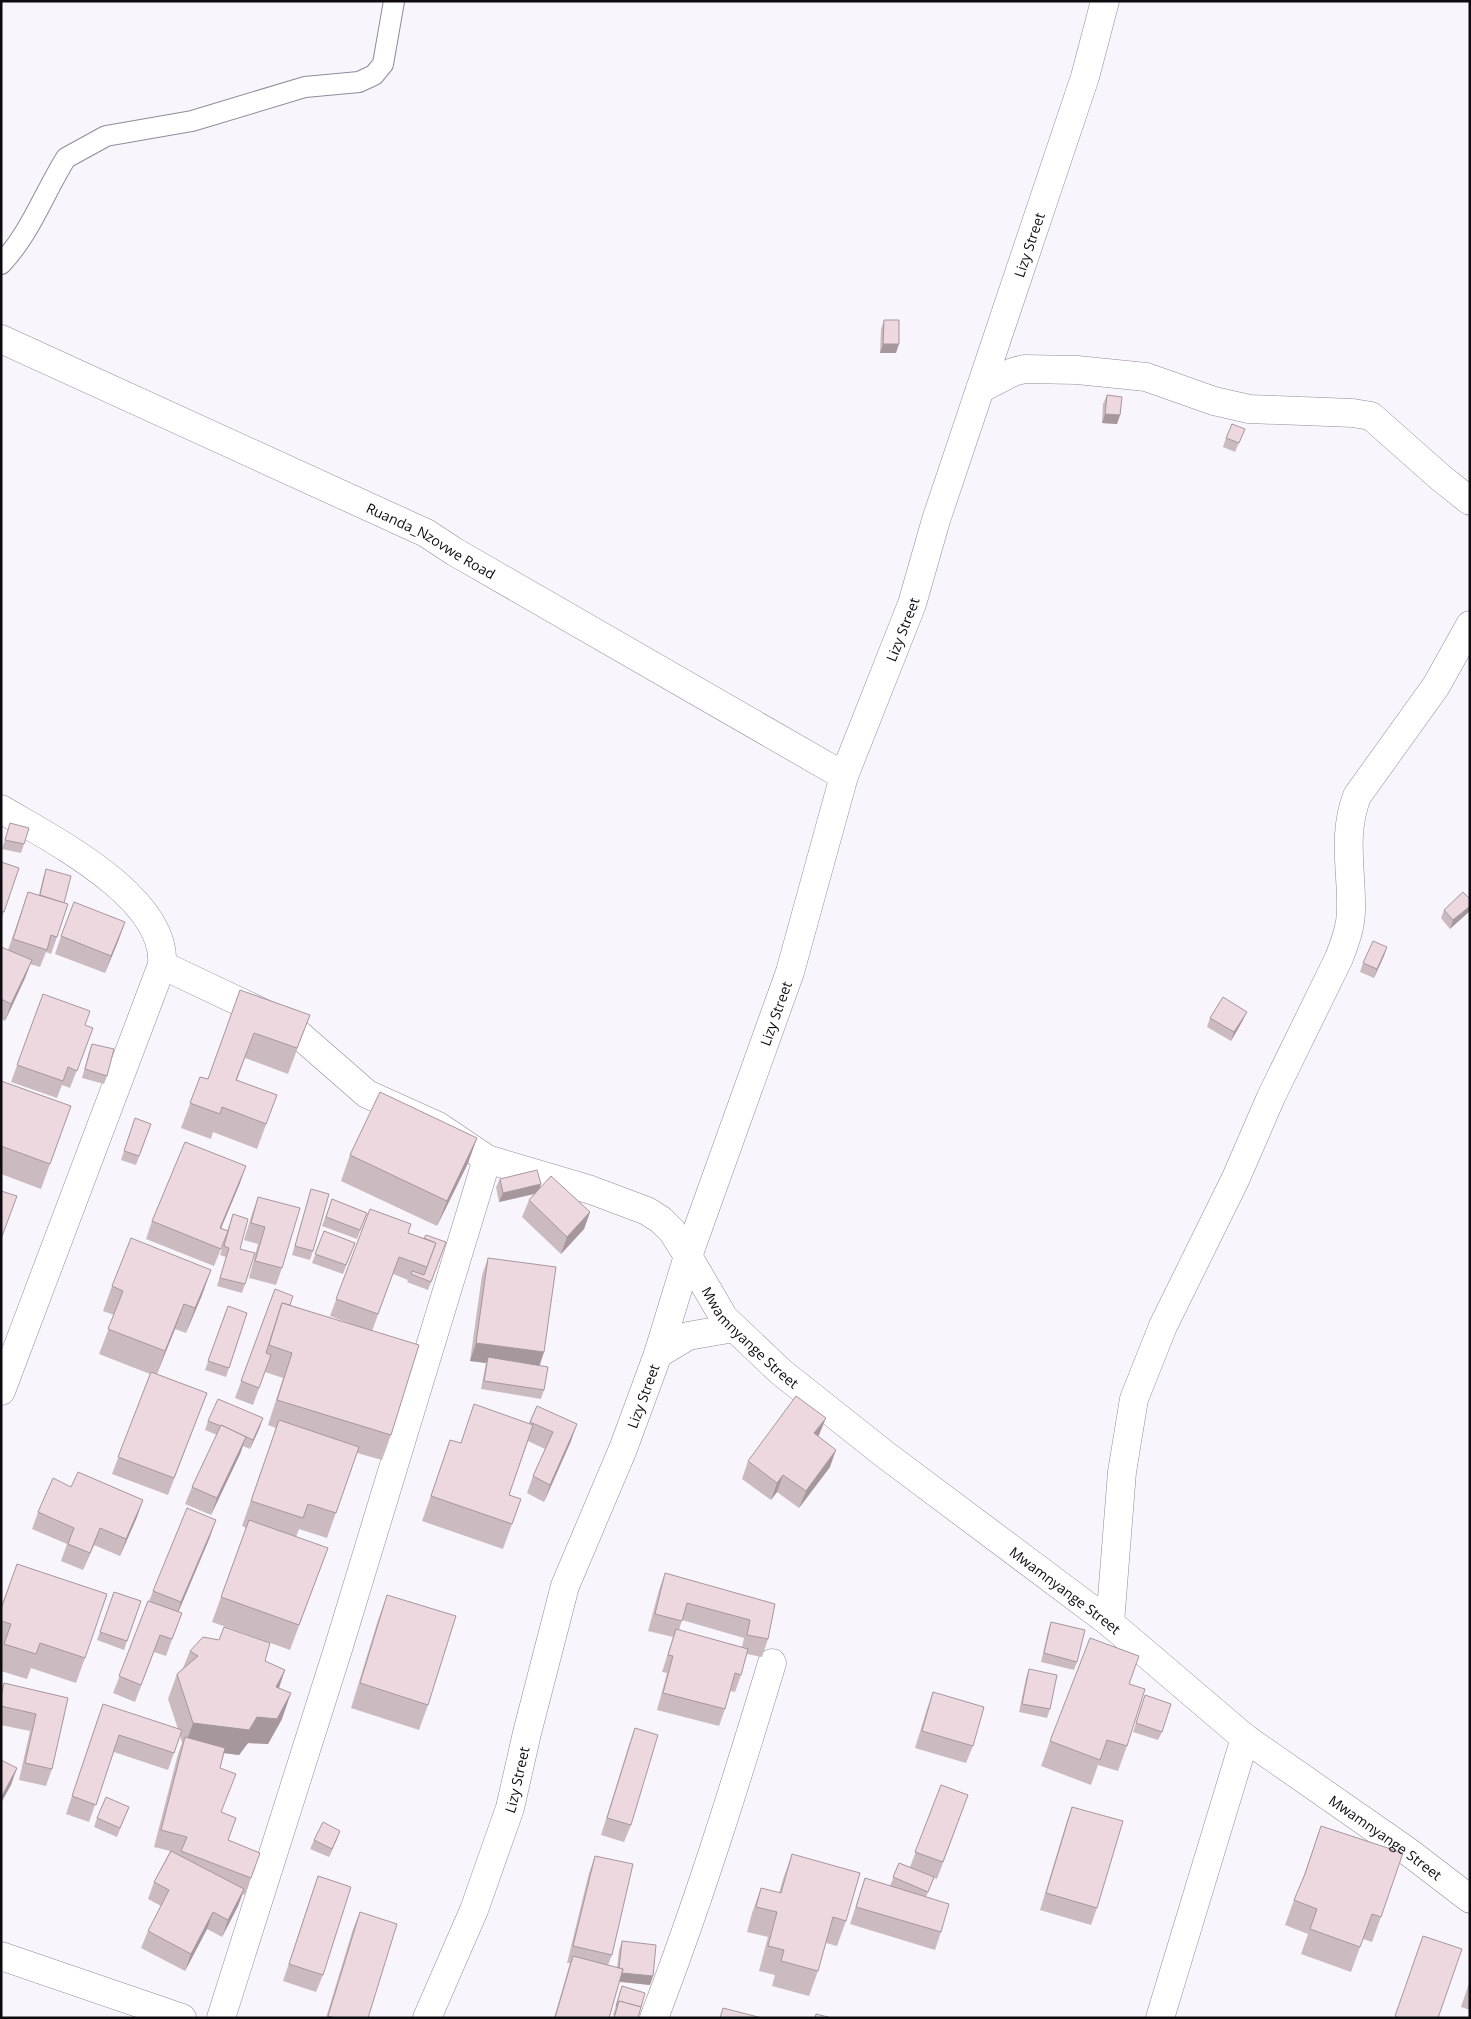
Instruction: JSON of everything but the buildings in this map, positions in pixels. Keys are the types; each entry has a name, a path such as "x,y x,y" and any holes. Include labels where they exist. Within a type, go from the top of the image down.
{"street":[{"name":"Lizy Street","path":"427,2018 474,1910 510,1808 527,1732 565,1586 623,1449 658,1354 688,1256 790,972 844,776 912,604 936,520 1085,77 1105,1"},
{"name":"Ruanda_Nzovwe Road","path":"1,339 426,533 454,552 844,776"},
{"path":"980,389 1013,372 1024,369 1078,370 1146,377 1214,400 1249,409 1352,412 1372,416 1470,501"},
{"path":"1110,1623 1122,1472 1134,1399 1163,1326 1235,1180 1275,1088 1348,935 1351,912 1347,836 1350,813 1357,796 1436,686 1470,625"},
{"path":"1,809 100,870 123,890 144,914 162,947 162,966 1,1391"},
{"name":"Mwamnyange Street","path":"162,966 280,1021 296,1032 367,1094 438,1126 487,1159 591,1190 647,1211 661,1220 672,1232 688,1256 717,1307 734,1328 781,1372 883,1453 1110,1623 1246,1738 1410,1853 1470,1899"},
{"path":"221,2018 339,1646 487,1159"},
{"path":"658,1354 688,1336 734,1328"},
{"path":"654,2018 675,1964 733,1793 772,1663"},
{"path":"1160,2018 1246,1738"},
{"path":"1,1956 182,2018"}],"lane":[{"path":"1,264 10,255 66,158 72,153 106,136 192,121 305,87 359,82 374,75 383,64 394,1"}]}
